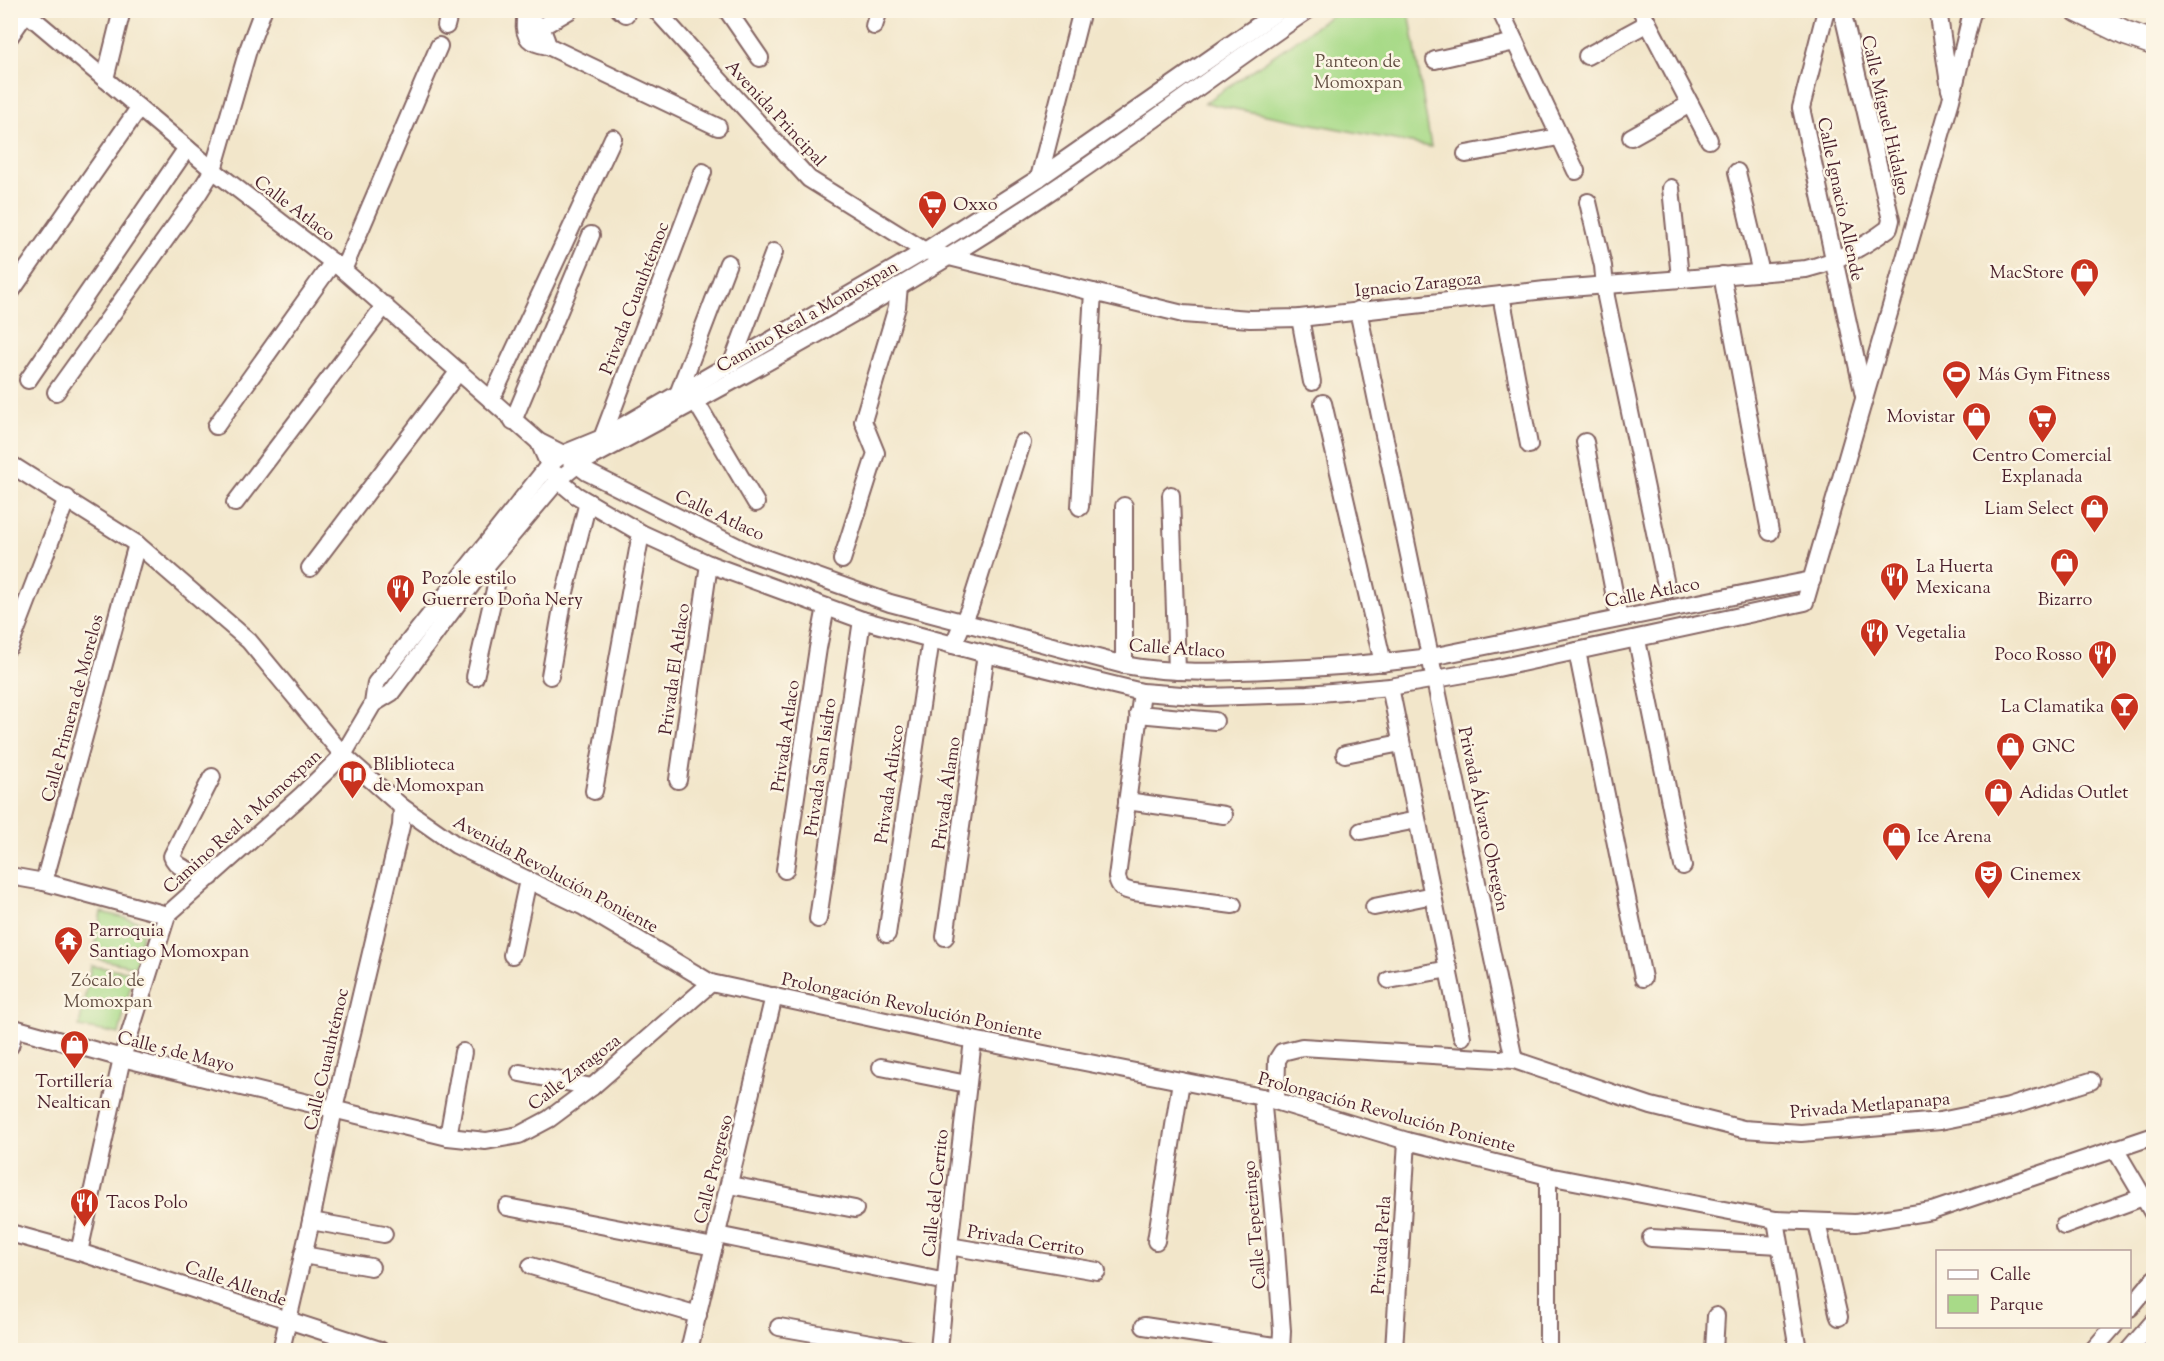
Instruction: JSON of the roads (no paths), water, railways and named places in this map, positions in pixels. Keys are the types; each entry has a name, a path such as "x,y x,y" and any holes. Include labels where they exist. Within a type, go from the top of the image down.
{"highway":[{"path":"2078,10 2126,33 2154,43"}],"street":[{"path":"105,79 122,10"},
{"path":"56,392 213,170 248,50 263,10"},
{"path":"541,27 570,10"},
{"name":"Avenida Principal","path":"656,10 809,179 925,251 946,257"},
{"path":"727,10 760,58"},
{"path":"1039,178 1082,10"},
{"name":"Camino Real a Momoxpan","path":"373,704 391,693 484,568 558,480 577,465 696,402 730,371 1039,178 1283,15 1308,10"},
{"path":"1500,10 1576,171"},
{"name":"Calle Ignacio Allende","path":"1826,10 1801,108 1865,397"},
{"name":"Calle Miguel Hidalgo","path":"1842,10 1891,220 1889,228"},
{"path":"1938,10 1951,100"},
{"path":"1812,580 1951,100 1974,10"},
{"path":"10,36 24,12"},
{"name":"Calle Atlaco","path":"24,12 213,170 385,305 539,442 563,454 587,472 748,552 891,603 1124,664 1211,673 1383,663 1431,657 1812,580 1805,602 1637,640 1435,681 1308,694 1208,697 1142,692 986,654 862,620 709,564 640,533 576,495 558,480 539,442"},
{"path":"526,15 541,27 548,46"},
{"path":"526,15 526,36 533,43 548,46 718,127"},
{"name":"Camino Real a Momoxpan","path":"79,1252 122,1058 167,915 302,795 343,755 373,704 376,683 549,465 563,454 602,438 678,394 730,371 899,286 1063,183 1283,15"},
{"path":"1587,56 1645,17 1709,140"},
{"path":"1435,60 1515,42"},
{"path":"216,426 338,266 438,45"},
{"path":"1631,137 1690,104"},
{"path":"10,293 139,108"},
{"path":"1466,154 1559,137"},
{"path":"490,400 613,138"},
{"path":"28,380 186,148"},
{"name":"Privada Cuauhtémoc","path":"602,438 703,172"},
{"path":"1737,172 1761,273"},
{"path":"1671,188 1680,278"},
{"path":"1588,202 1603,266 1604,284 1667,590"},
{"name":"Ignacio Zaragoza","path":"946,257 1184,314 1250,319 1300,318 1604,284 1806,269 1834,261 1889,228"},
{"path":"513,421 591,235"},
{"path":"730,371 774,252"},
{"path":"678,394 728,263"},
{"path":"1722,275 1770,532"},
{"path":"842,560 876,453 863,421 897,307 899,286"},
{"path":"1080,507 1093,292"},
{"path":"1501,295 1529,445"},
{"path":"235,503 385,305"},
{"name":"Privada Álvaro Obregón","path":"1358,310 1514,1060"},
{"path":"1300,318 1312,382"},
{"path":"310,568 459,370"},
{"path":"696,402 756,503"},
{"path":"1323,403 1383,663"},
{"path":"1585,442 1619,618"},
{"path":"953,645 964,623 1022,443"},
{"name":"Avenida Revolución Poniente","path":"10,464 68,498 137,544 249,641 343,755 402,807 456,845 582,906 711,984"},
{"path":"1171,495 1177,671"},
{"path":"10,646 68,498"},
{"path":"550,676 564,596 588,502"},
{"path":"1124,506 1124,664"},
{"path":"594,791 640,533"},
{"name":"Calle Primera de Morelos","path":"44,882 137,544"},
{"path":"742,575 748,552"},
{"name":"Privada El Atlaco","path":"678,780 709,564"},
{"path":"475,677 496,585 484,568"},
{"name":"Privada Atlaco","path":"785,870 826,607"},
{"path":"1650,612 1654,636"},
{"name":"Privada San Isidro","path":"818,919 862,620"},
{"name":"Privada Atlixco","path":"887,934 931,639"},
{"path":"1637,640 1683,866"},
{"path":"1577,651 1643,978"},
{"name":"Privada Álamo","path":"945,937 986,654"},
{"path":"1208,697 1211,673"},
{"path":"1390,687 1462,1037"},
{"path":"1142,692 1117,877 1119,883 1123,890 1233,905"},
{"path":"1138,714 1215,721"},
{"path":"1345,754 1401,743"},
{"path":"211,877 178,865 172,856 212,777"},
{"path":"1127,801 1224,815"},
{"name":"Calle Cuauhtémoc","path":"281,1350 334,1109 401,826 402,807"},
{"path":"1361,831 1417,820"},
{"path":"10,876 44,882 167,915"},
{"path":"512,955 528,880"},
{"path":"1374,907 1433,896"},
{"path":"1389,980 1449,969"},
{"name":"Calle Zaragoza","path":"334,1109 447,1137 486,1141 519,1135 549,1119 592,1087 711,984"},
{"name":"Prolongación Revolución Poniente","path":"711,984 973,1040 1269,1099 1407,1142 1548,1176 1776,1220 1856,1223 1932,1211 2154,1136"},
{"name":"Calle Progreso","path":"689,1350 774,996"},
{"path":"10,1046 13,1027"},
{"name":"Calle 5 de Mayo","path":"13,1027 122,1058 334,1109"},
{"name":"Calle del Cerrito","path":"939,1350 973,1040"},
{"path":"1269,1099 1277,1060 1282,1052 1291,1048 1514,1060"},
{"path":"447,1137 463,1052"},
{"name":"Privada Metlapanapa","path":"1514,1060 1651,1106 1743,1129 1801,1133 1940,1120 2009,1107 2091,1081"},
{"path":"881,1067 967,1084"},
{"path":"520,1073 592,1087"},
{"path":"1156,1241 1181,1081"},
{"name":"Calle Tepetzingo","path":"1269,1099 1281,1349"},
{"name":"Privada Perla","path":"1394,1350 1407,1142"},
{"path":"2115,1149 2154,1215"},
{"path":"1548,1176 1548,1350"},
{"path":"730,1185 855,1209"},
{"path":"2064,1226 2143,1197"},
{"path":"507,1207 945,1282"},
{"path":"1776,1220 1798,1350"},
{"path":"311,1221 384,1234"},
{"path":"1817,1223 1839,1317"},
{"path":"10,1233 79,1252"},
{"path":"1651,1238 1780,1245"},
{"name":"Privada Cerrito","path":"949,1246 1097,1271"},
{"name":"Calle Allende","path":"79,1252 375,1350"},
{"path":"303,1255 370,1267"},
{"path":"531,1266 698,1315"},
{"path":"2131,1307 2154,1279"},
{"path":"1714,1350 1716,1316"},
{"path":"2129,1350 2154,1321"},
{"path":"1144,1326 1281,1349"},
{"path":"779,1327 911,1350"},
{"path":"2093,1350 2112,1328"}],"place":[{"name":"Oxxo","path":"932,230"},
{"name":"MacStore","path":"2085,298"},
{"name":"Más Gym Fitness","path":"1957,400"},
{"name":"Movistar","path":"1976,442"},
{"name":"Centro Comercial Explanada","path":"2042,444"},
{"name":"Liam Select","path":"2095,534"},
{"name":"Bizarro","path":"2065,588"},
{"name":"La Huerta Mexicana","path":"1895,602"},
{"name":"Pozole estilo Guerrero Doña Nery","path":"401,614"},
{"name":"Vegetalia","path":"1874,658"},
{"name":"Poco Rosso","path":"2103,680"},
{"name":"La Clamatika","path":"2125,732"},
{"name":"GNC","path":"2011,772"},
{"name":"Bliblioteca de Momoxpan","path":"352,800"},
{"name":"Adidas Outlet","path":"1998,818"},
{"name":"Ice Arena","path":"1896,862"},
{"name":"Cinemex","path":"1989,900"},
{"name":"Parroquia Santiago Momoxpan","path":"68,966"},
{"name":"Tortillería Nealtican","path":"74,1070"},
{"name":"Tacos Polo","path":"85,1228"}],"park label":[{"name":"Panteon de Momoxpan","path":"1358,71"},
{"name":"Zócalo de Momoxpan","path":"108,990"}]}
